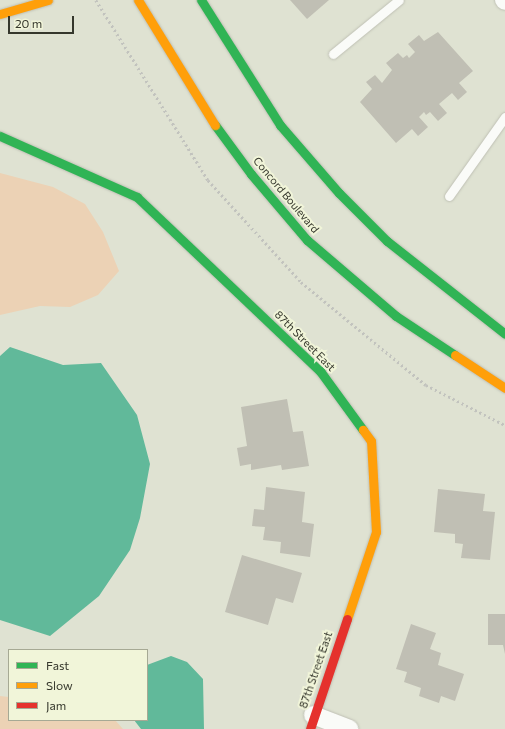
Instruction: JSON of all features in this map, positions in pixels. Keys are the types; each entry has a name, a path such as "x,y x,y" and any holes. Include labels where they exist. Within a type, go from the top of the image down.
{"main road":[{"path":"0,14 48,0"},
{"name":"Concord Boulevard","path":"138,0 198,102 251,174 307,240 396,316 505,388"},
{"path":"201,0 280,125 340,193 387,241 505,334"},
{"name":"87th Street East","path":"0,136 137,197 320,371 371,441 376,532 312,722"}],"street":[{"path":"312,722 349,729"}],"lane":[{"path":"333,54 399,0"},
{"path":"449,196 505,117"}],"shaded area":[{"path":"0,173 53,187 85,204 103,232 119,271 98,295 70,307 40,306 0,315"},
{"path":"10,347 63,365 101,363 137,415 150,464 140,518 130,550 99,596 50,636 0,620 0,356"},
{"path":"171,656 187,662 203,679 204,729 141,729 135,721 148,721 148,665"},
{"path":"0,696 8,697 8,721 116,721 123,729 0,729"}],"building":[{"path":"290,0 329,0 307,19"},
{"path":"438,32 473,71 459,83 467,92 458,100 452,93 439,104 447,113 438,121 430,112 426,115 424,112 419,117 428,127 418,136 412,129 396,143 360,102 372,89 366,82 375,75 382,83 392,70 386,63 398,53 403,58 407,55 409,58 415,52 408,44 419,35 424,41"},
{"path":"287,399 293,432 303,431 309,466 282,470 281,465 251,470 251,464 240,466 237,448 247,446 241,407"},
{"path":"266,487 305,492 302,522 314,524 310,557 280,553 281,542 263,540 265,527 252,526 254,509 264,510"},
{"path":"438,489 485,494 483,511 495,512 490,560 461,558 463,544 455,543 455,534 434,532"},
{"path":"242,555 302,573 293,603 276,598 268,625 225,612"},
{"path":"488,614 505,614 505,654 503,645 488,645"},
{"path":"411,624 436,633 430,649 441,653 438,665 464,674 455,701 441,696 439,703 419,696 421,688 404,682 407,672 396,669"}],"traffic: fast":[{"path":"201,0 280,125 339,193 387,241 505,334"},
{"path":"215,125 251,174 307,240 396,316 455,355"},
{"path":"0,136 137,197 320,371 363,430"}],"traffic: slow":[{"path":"0,14 48,0"},
{"path":"138,0 215,125"},
{"path":"455,355 505,388"},
{"path":"347,619 376,532 371,441 363,430"}],"traffic: jam":[{"path":"310,729 347,619"}]}
